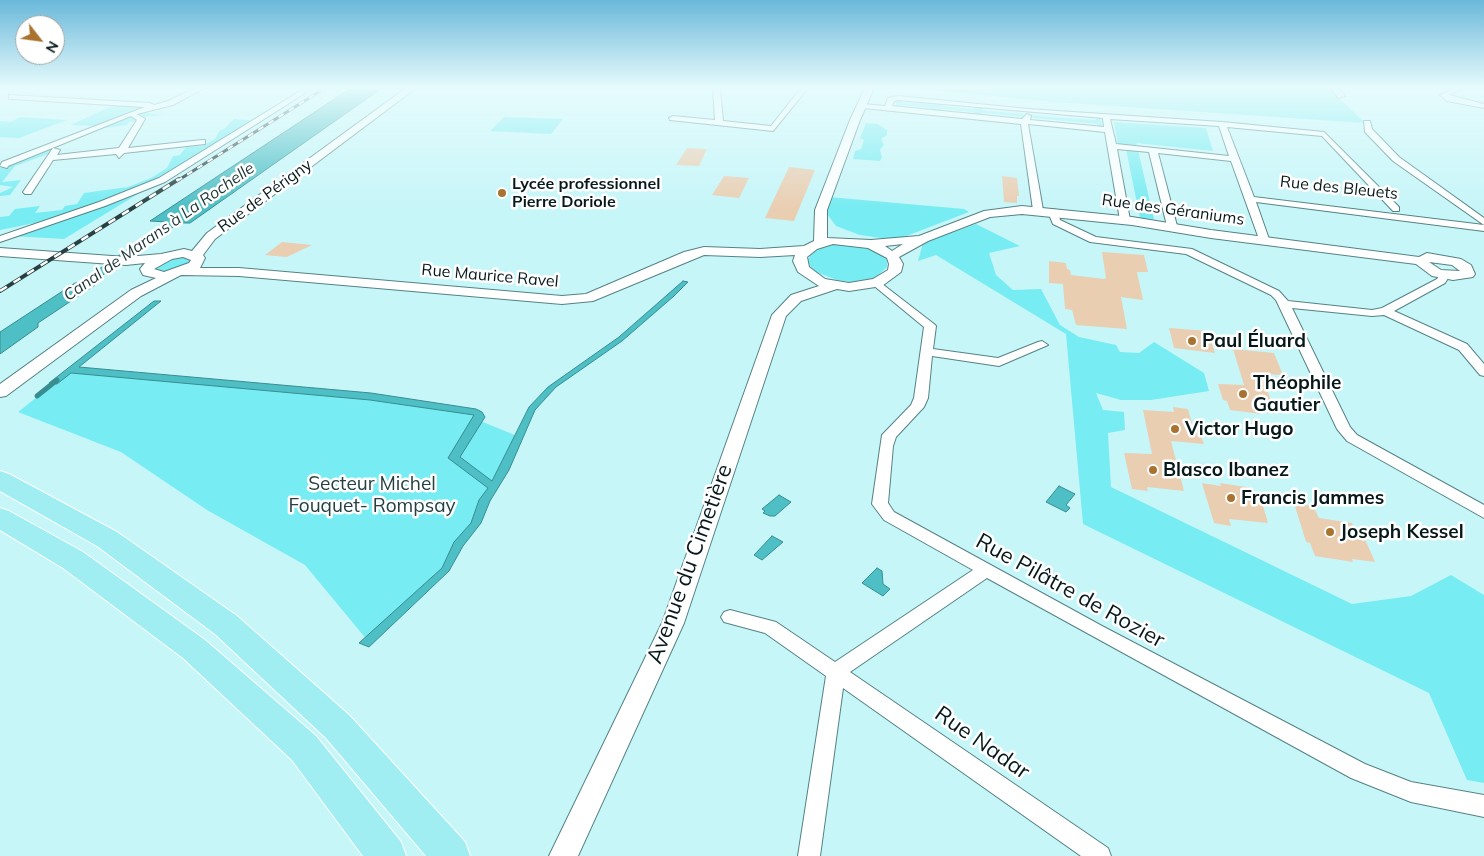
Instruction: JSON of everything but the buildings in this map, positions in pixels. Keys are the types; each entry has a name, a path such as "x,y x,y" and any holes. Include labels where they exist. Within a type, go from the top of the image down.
{"highway":[{"path":"0,480 107,539 226,625 338,727 451,856"},
{"path":"0,518 73,560 194,649 304,748 387,856"}],"street":[{"path":"28,192 48,152 106,128"},
{"path":"1,167 48,152 106,128"},
{"path":"116,161 136,128"},
{"path":"0,238 52,219 102,204 162,180 246,128"},
{"name":"Rue de Périgny","path":"178,273 197,258 211,236 358,128"},
{"path":"820,243 821,210 854,128"},
{"path":"1024,128 1038,210"},
{"path":"1088,128 1109,130 1125,220"},
{"path":"1223,128 1264,239"},
{"path":"1262,128 1324,134 1396,209"},
{"path":"1367,128 1396,159 1484,222"},
{"path":"48,152 122,150 202,142"},
{"path":"1112,146 1234,159"},
{"path":"1152,150 1172,226"},
{"name":"Rue des Bleuets","path":"1249,196 1396,209 1421,214 1432,221"},
{"name":"Rue des Bleuets","path":"1249,196 1484,228"},
{"path":"821,210 827,222 846,240"},
{"name":"Rue des Géraniums","path":"892,256 924,238 988,214 1010,210 1038,210 1172,226 1211,234 1264,239 1421,261"},
{"path":"1053,212 1056,222 1094,240 1188,251 1275,293 1283,304 1344,429 1352,438 1484,512"},
{"path":"0,230 52,219"},
{"name":"Rue des Géraniums","path":"871,244 924,238"},
{"path":"803,260 820,243 846,240 871,244 892,256 896,264 894,272 877,283 862,286 835,285"},
{"name":"Rue Maurice Ravel","path":"149,272 239,272 562,300 588,298 689,255 704,251 760,253 803,260 821,282 835,285"},
{"path":"0,252 126,261 149,272"},
{"name":"Rue Maurice Ravel","path":"126,261 160,258 184,253 239,272"},
{"path":"1428,257 1441,258 1473,269 1465,276 1445,275 1430,270 1421,261 1428,257"},
{"path":"136,293 160,258"},
{"name":"Avenue du Cimetière","path":"796,298 803,284 803,260"},
{"path":"0,392 136,293 178,273"},
{"path":"1283,304 1372,314 1385,311 1441,281 1445,275"},
{"name":"Rue Pilâtre de Rozier","path":"877,283 930,326 921,398 917,407 889,435 880,504 889,516 1358,771 1411,792 1484,806"},
{"name":"Avenue du Cimetière","path":"562,856 673,622 773,328 782,309 796,298 835,285"},
{"path":"1385,311 1463,347 1484,372"},
{"path":"927,352 998,362 1042,345"},
{"path":"810,856 836,671 986,570"},
{"path":"730,617 770,627 836,671"},
{"name":"Rue Nadar","path":"836,671 1100,856"}],"green space":[{"path":"0,128 46,128 19,138 0,137"},
{"path":"93,128 105,128 51,149 57,151 15,166 2,182 21,180 10,195 0,196 0,193 13,187 0,185 0,168"},
{"path":"247,128 64,239 11,236 50,220 0,230 0,217 9,216 15,209 40,206 35,213 62,210 65,206 77,204 84,193 128,187 151,178 167,168 173,156 180,155 186,147 202,146 215,139 220,130"},
{"path":"493,128 556,128 551,134 490,131"},
{"path":"864,128 884,128 887,130 887,135 881,139 884,145 880,150 882,157 880,161 853,159 855,151 861,149 864,140 860,138"},
{"path":"1115,128 1205,128 1213,151 1137,143 1136,146 1118,145"},
{"path":"1126,149 1138,150 1154,219 1140,218"},
{"path":"829,197 964,209 969,212 901,238 881,238 860,235 836,226 824,210"},
{"path":"976,224 1020,246 989,253 996,275 1013,290 1041,289 1060,325 1079,337 1116,345 1120,352 1139,353 1154,342 1204,373 1209,391 1151,400 1121,400 1096,393 1103,410 1124,412 1125,430 1108,433 1111,487 1352,604 1411,596 1451,575 1484,595 1484,783 1467,780 1429,693 1083,524 1066,334 936,255 918,261 923,243"},
{"path":"839,243 864,245 882,254 887,260 887,267 875,278 851,282 837,280 816,272 810,266 808,260 811,254 818,249"},
{"path":"179,256 193,258 192,264 164,273 153,270 156,264"},
{"name":"Secteur Michel Fouquet- Rompsay","path":"71,370 374,397 474,412 478,420 517,436 481,523 458,544 446,570 368,641 305,565 207,510 121,452 18,412"}],"water":[{"name":"Canal de Marans à La Rochelle","path":"291,128 325,128 190,223 179,223 91,283 95,285 38,323 38,327 0,354 0,332 75,283 79,283 167,222 150,221"},
{"path":"683,281 688,282 674,296 622,341 556,387 535,410 509,470 490,501 481,523 463,546 449,571 369,647 359,643 442,568 454,542 471,523 479,500 488,488 448,458 474,415 370,400 71,373 57,384 49,383 154,301 161,301 79,367 371,393 476,409 482,412 485,417 460,457 492,481 529,407 548,387 619,337"},
{"path":"1059,486 1075,494 1066,505 1070,508 1066,512 1046,502"},
{"path":"779,495 791,502 775,516 763,513 765,511 762,509"},
{"path":"772,536 783,542 762,560 754,555"},
{"path":"877,568 882,571 883,584 890,589 883,596 862,583"}],"waterway":[{"path":"37,396 57,380"}],"railway":[{"path":"177,181 261,128"},
{"path":"0,291 179,179"}],"place":[{"name":"Lycée professionnel Pierre Doriole","path":"502,193"},
{"name":"Paul Éluard","path":"1192,341"},
{"name":"Théophile Gautier","path":"1243,394"},
{"name":"Victor Hugo","path":"1175,429"},
{"name":"Blasco Ibanez","path":"1153,470"},
{"name":"Francis Jammes","path":"1231,498"},
{"name":"Joseph Kessel","path":"1330,532"}]}
